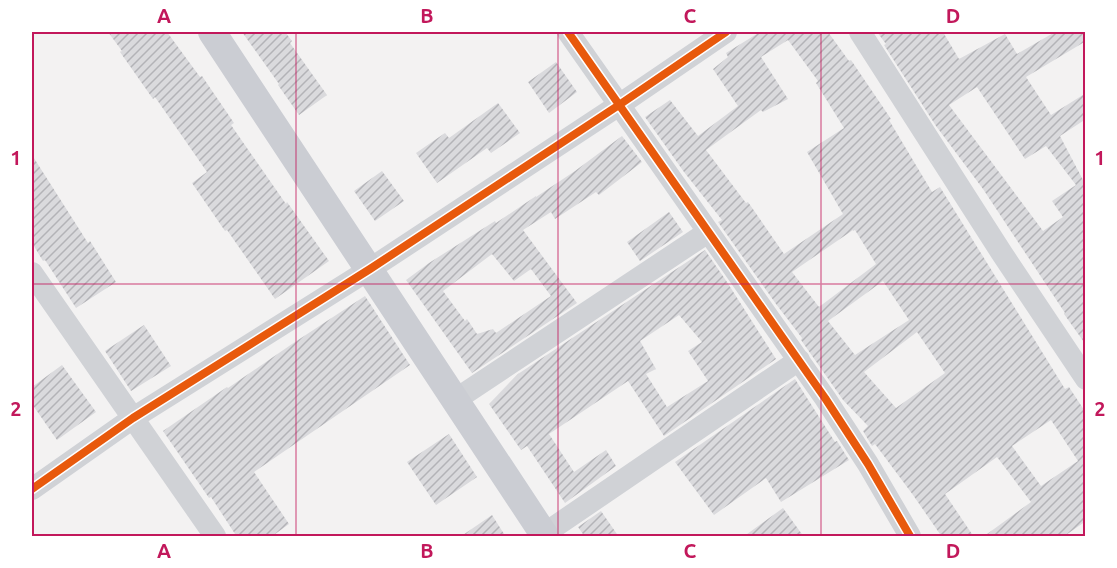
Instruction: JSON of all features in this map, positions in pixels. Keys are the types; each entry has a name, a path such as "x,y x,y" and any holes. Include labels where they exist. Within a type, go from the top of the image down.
{"main road":[{"path":"212,32 370,268 544,535"}],"street":[{"path":"568,32 825,398 868,464 910,537"},
{"path":"32,489 133,418 370,268 726,32"},
{"path":"860,32 1001,252 1086,379"},
{"path":"455,400 708,232"},
{"path":"32,273 215,537"},
{"path":"544,535 798,360"}],"building":[{"path":"108,32 167,32 200,77 202,76 234,123 231,125 329,261 275,299 192,183 207,172 155,97 153,99"},
{"path":"242,32 285,32 292,41 290,43 327,95 299,115"},
{"path":"760,32 828,32 849,61 851,60 891,119 889,120 932,192 940,187 1065,389 1069,387 1086,413 1086,521 1063,537 983,537 1031,502 997,457 945,494 974,537 942,537 875,444 872,446 863,431 868,426 843,400 801,340 802,338 718,222 722,220 645,117 670,100 698,136 738,106 713,69 728,57 726,53","holes":["788,40 818,81 816,83 844,128 807,152 843,214 784,254 748,202 746,203 706,150 761,110 763,112 788,99 761,57","853,230 876,264 819,307 792,272","883,281 909,320 855,355 828,321","917,332 945,373 896,408 864,372","1051,420 1078,461 1041,486 1012,446"]},
{"path":"877,32 943,32 959,59 1005,34 1017,54 1055,32 1086,32 1086,41 1026,77 1051,115 1086,93 1086,119 1060,136 1083,180 1086,179 1086,345 983,189 936,126 884,45 886,44","holes":["977,87 1025,159 1046,146 1076,185 1052,201 1063,217 1043,231 949,105"]},
{"path":"556,62 577,92 549,113 528,82"},
{"path":"498,103 520,133 491,153 487,148 437,183 416,153 445,133 449,138"},
{"path":"622,136 642,162 599,195 596,192 555,219 551,212 523,230 577,303 472,373 406,280 429,263 495,221 496,223 575,171","holes":["492,254 514,281 531,269 551,296 496,333 493,329 477,334 443,291"]},
{"path":"32,155 88,243 90,241 116,282 76,308 32,243"},
{"path":"382,171 404,201 375,221 354,191"},
{"path":"669,212 683,232 640,261 627,242"},
{"path":"705,250 776,359 664,436 628,381 549,434 574,472 606,450 616,466 565,503 527,446 521,450 489,404 518,374","holes":["679,315 702,342 688,351 708,381 667,407 646,374 656,369 640,341"]},
{"path":"365,296 410,365 254,472 289,524 271,537 237,537 163,431"},
{"path":"144,325 171,366 131,391 105,351"},
{"path":"62,365 96,412 57,440 32,404 32,387"},
{"path":"795,379 849,460 781,502 766,478 714,515 675,462"},
{"path":"449,434 477,477 436,505 407,462"},
{"path":"783,508 804,537 743,537"},
{"path":"601,511 619,537 585,537 578,527"},
{"path":"492,515 506,537 460,537"}],"cycle path":[{"path":"568,32 825,398 868,464 910,536"},
{"path":"32,489 133,418 370,269 726,32"}]}
